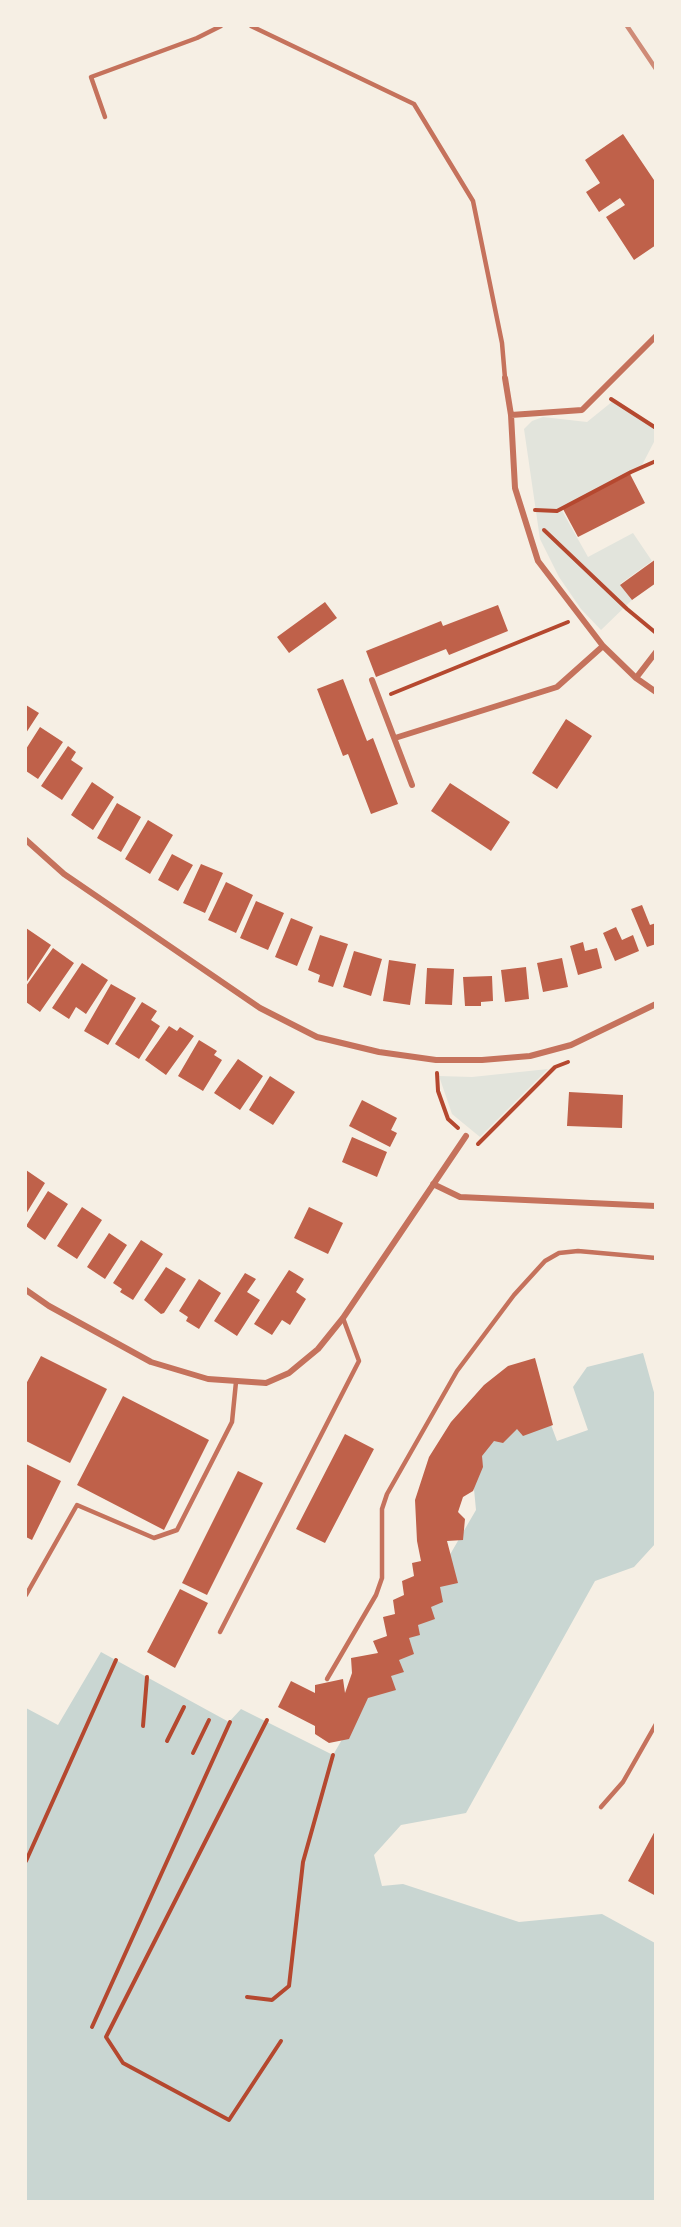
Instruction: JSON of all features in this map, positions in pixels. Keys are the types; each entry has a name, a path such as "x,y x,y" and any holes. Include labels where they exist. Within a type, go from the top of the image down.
{"street":[{"path":"511,415 582,410 656,336"},
{"path":"505,378 511,415 515,488 538,561 603,646 636,678 656,692"},
{"path":"395,738 557,687 603,646"},
{"path":"636,678 656,652"},
{"path":"372,680 412,785"},
{"path":"26,840 64,874 260,1008 317,1036 379,1052 436,1060 482,1060 530,1056 571,1045 621,1019 656,1005"},
{"path":"26,1290 49,1306 151,1362 208,1379 266,1383 289,1373 318,1349 343,1318 465,1136"},
{"path":"433,1184 460,1197 656,1206"}],"lane":[{"path":"105,117 91,77 197,38 220,26"},
{"path":"252,26 414,104 473,201 502,343 505,378"},
{"path":"327,1679 376,1595 382,1578 382,1509 387,1494 457,1371 514,1295 545,1262 559,1253 578,1251 656,1258"},
{"path":"220,1632 359,1361 343,1318"},
{"path":"26,1595 77,1505 154,1538 177,1530 232,1422 236,1382"},
{"path":"601,1807 622,1782 656,1724"}],"path":[{"path":"600,392 656,428"},
{"path":"522,510 557,511 656,461"},
{"path":"522,510 627,609 656,633"},
{"path":"380,699 580,617"},
{"path":"436,1060 438,1091 448,1119 465,1136 479,1145 555,1067 577,1059 571,1045"},
{"path":"26,1861 116,1660"},
{"path":"143,1726 147,1677"},
{"path":"167,1741 184,1707"},
{"path":"193,1753 209,1720"},
{"path":"267,1720 106,2037 123,2063 229,2120 281,2041"},
{"path":"92,2027 230,1722"},
{"path":"247,1997 272,2001 289,1986 303,1862 333,1755"}],"shaded area":[{"path":"613,401 655,428 655,440 641,467 561,509 588,557 633,533 652,561 620,584 632,600 601,630 581,609 559,577 540,539 524,429 532,421 543,417 587,422"},
{"path":"548,1069 480,1137 452,1114 439,1076 472,1077"},
{"path":"643,1353 655,1396 655,1544 634,1567 595,1581 466,1813 401,1825 374,1855 382,1886 403,1884 519,1922 602,1914 655,1943 655,2201 26,2201 26,1708 58,1725 101,1652 229,1722 241,1709 333,1755 476,1510 472,1468 493,1420 541,1398 557,1441 588,1430 573,1387 587,1367"}],"building":[{"path":"623,134 656,183 656,245 634,260 606,217 625,205 620,198 599,212 586,192 600,183 585,160"},
{"path":"630,474 645,503 578,537 563,509"},
{"path":"656,559 656,583 632,600 620,585"},
{"path":"325,602 337,618 289,653 277,637"},
{"path":"498,605 508,631 449,655 446,649 376,677 366,651 441,621 443,626"},
{"path":"343,679 367,741 373,738 398,804 371,814 348,754 343,756 317,689"},
{"path":"26,705 39,713 26,733"},
{"path":"566,719 592,736 557,789 532,773"},
{"path":"40,727 63,742 38,779 26,771 26,749"},
{"path":"68,746 76,752 71,760 83,768 62,800 41,786"},
{"path":"92,782 114,797 93,830 71,815"},
{"path":"450,783 510,822 491,851 431,811"},
{"path":"117,803 141,817 121,852 97,838"},
{"path":"148,820 173,835 150,874 125,859"},
{"path":"172,854 193,865 178,891 158,880"},
{"path":"201,864 223,873 205,913 183,903"},
{"path":"226,882 253,895 236,933 208,920"},
{"path":"256,901 284,913 268,950 240,938"},
{"path":"642,905 650,925 656,923 656,944 647,947 631,909"},
{"path":"291,918 313,927 297,966 275,957"},
{"path":"616,927 622,940 633,935 639,951 615,961 603,933"},
{"path":"26,928 51,945 26,983"},
{"path":"320,935 348,944 333,987 318,982 320,975 308,970"},
{"path":"583,942 585,951 597,948 602,968 578,975 570,946"},
{"path":"53,948 74,963 40,1012 26,1002 26,986"},
{"path":"354,951 382,959 371,996 343,987"},
{"path":"562,958 568,987 543,992 537,963"},
{"path":"389,960 416,964 410,1005 383,1001"},
{"path":"82,963 108,980 86,1014 76,1007 69,1019 52,1008"},
{"path":"526,967 529,999 505,1002 501,970"},
{"path":"427,968 454,969 452,1005 425,1004"},
{"path":"492,976 493,1001 481,1002 481,1006 465,1006 463,977"},
{"path":"111,984 136,998 108,1045 84,1031"},
{"path":"142,1002 157,1011 151,1020 160,1026 139,1059 115,1044"},
{"path":"169,1026 177,1031 180,1027 194,1036 166,1075 145,1060"},
{"path":"199,1040 217,1051 214,1055 222,1060 203,1091 178,1076"},
{"path":"238,1059 263,1076 240,1110 214,1093"},
{"path":"270,1076 295,1092 273,1125 249,1110"},
{"path":"569,1092 623,1095 622,1128 567,1126"},
{"path":"362,1100 397,1118 391,1130 397,1133 390,1147 349,1126"},
{"path":"352,1137 387,1152 377,1177 342,1162"},
{"path":"26,1170 45,1183 26,1214"},
{"path":"48,1191 68,1204 45,1240 26,1226"},
{"path":"82,1207 102,1220 77,1259 57,1246"},
{"path":"309,1207 343,1223 328,1254 294,1238"},
{"path":"109,1233 127,1245 105,1279 87,1267"},
{"path":"141,1240 163,1254 133,1300 120,1292 122,1289 113,1283"},
{"path":"166,1267 186,1279 164,1313 161,1314 144,1300"},
{"path":"289,1270 304,1279 296,1292 306,1299 290,1325 282,1320 272,1335 254,1324"},
{"path":"245,1273 256,1279 247,1292 260,1300 237,1336 214,1321"},
{"path":"199,1279 221,1293 199,1329 186,1321 188,1317 179,1311"},
{"path":"41,1356 107,1389 70,1463 26,1441 26,1384"},
{"path":"535,1358 553,1425 523,1436 517,1429 503,1443 494,1441 482,1456 483,1467 473,1491 463,1497 458,1512 465,1519 463,1540 447,1541 458,1583 440,1587 443,1602 431,1607 435,1619 418,1625 420,1635 409,1638 414,1654 399,1660 404,1672 391,1676 396,1690 368,1698 349,1739 329,1743 315,1734 315,1726 278,1707 291,1681 315,1693 315,1685 343,1679 345,1693 352,1673 351,1658 378,1653 373,1641 387,1636 383,1617 395,1614 393,1600 404,1595 402,1581 414,1576 412,1563 421,1561 417,1541 415,1500 429,1457 451,1422 484,1385 508,1366"},
{"path":"123,1396 209,1440 164,1530 77,1485"},
{"path":"345,1434 374,1449 325,1543 296,1529"},
{"path":"26,1464 61,1481 32,1540 26,1537"},
{"path":"238,1471 263,1483 207,1595 182,1583"},
{"path":"180,1589 208,1603 175,1668 147,1652"},
{"path":"656,1829 656,1896 628,1881"}],"railway":[{"path":"627,26 656,69"}]}
